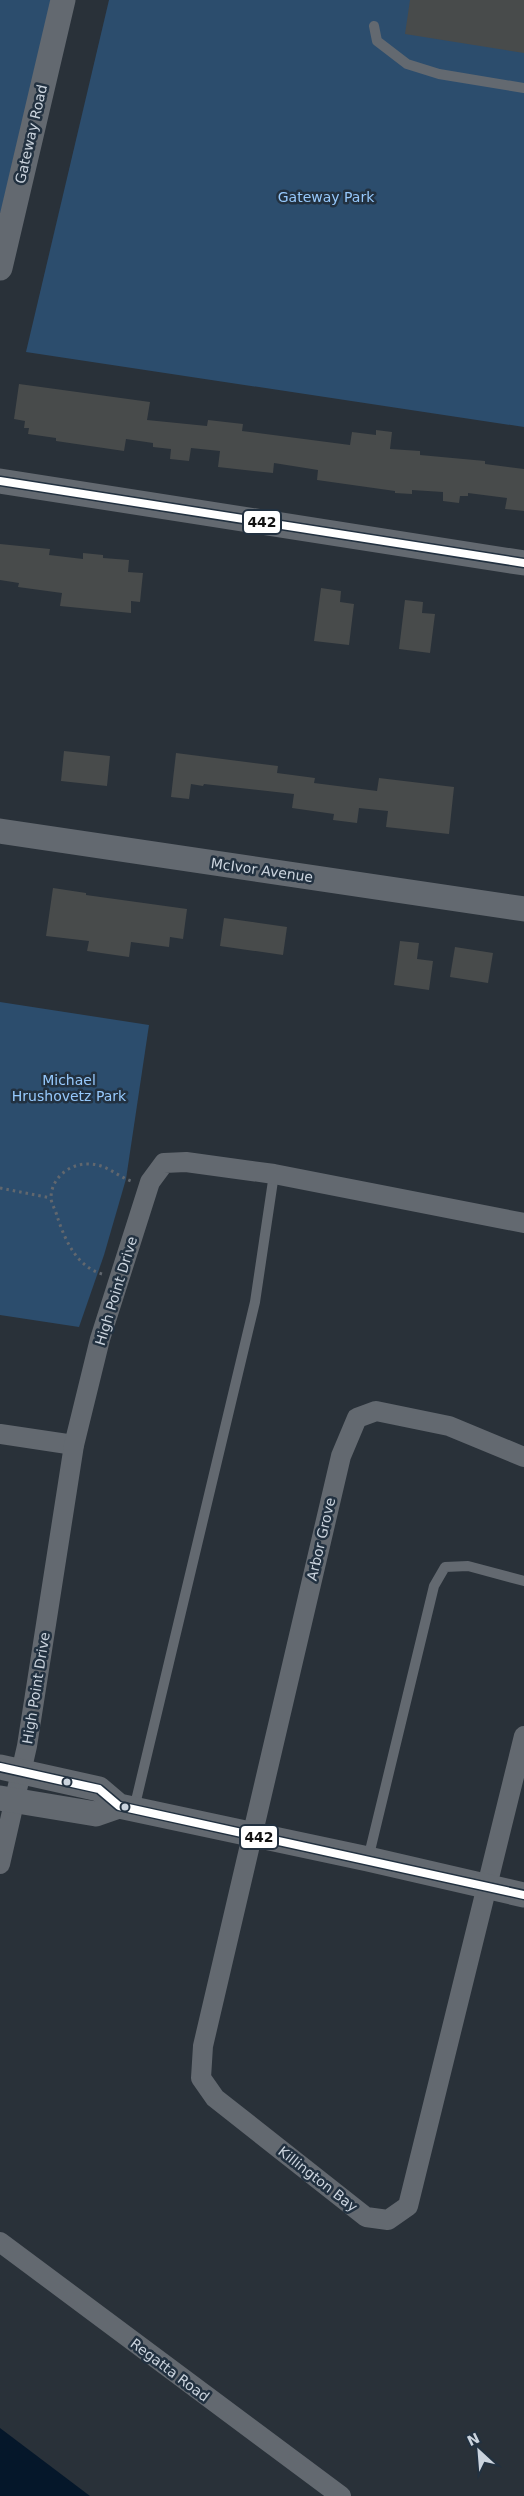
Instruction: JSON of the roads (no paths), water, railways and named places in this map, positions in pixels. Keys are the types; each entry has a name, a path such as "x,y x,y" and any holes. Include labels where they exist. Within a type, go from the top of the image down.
{"street":[{"name":"Gateway Road","path":"0,268 63,0"},
{"path":"0,480 524,563"},
{"name":"McIvor Avenue","path":"0,831 524,908"},
{"name":"High Point Drive","path":"11,1784 74,1445 100,1339 148,1187 164,1163 186,1162 274,1174 524,1223"},
{"name":"Arbor Grove","path":"251,1834 341,1456 357,1418 376,1411 449,1426 524,1456"},
{"path":"0,1434 74,1445"},
{"name":"Killington Bay","path":"251,1834 203,2046 200,2078 214,2098 366,2217 388,2220 408,2206 486,1886 520,1765 524,1736"},
{"path":"0,1864 11,1784 96,1814 127,1807 524,1895"},
{"name":"Regatta Road","path":"0,2242 341,2496"}],"lane":[{"path":"374,26 377,41 407,64 438,74 524,88"},
{"path":"127,1807 255,1302 274,1174"},
{"path":"368,1859 434,1586 445,1567 468,1566 524,1581"}],"park label":[{"name":"Gateway Park","path":"326,197"},
{"name":"Michael Hrushovetz Park","path":"69,1088"}]}
